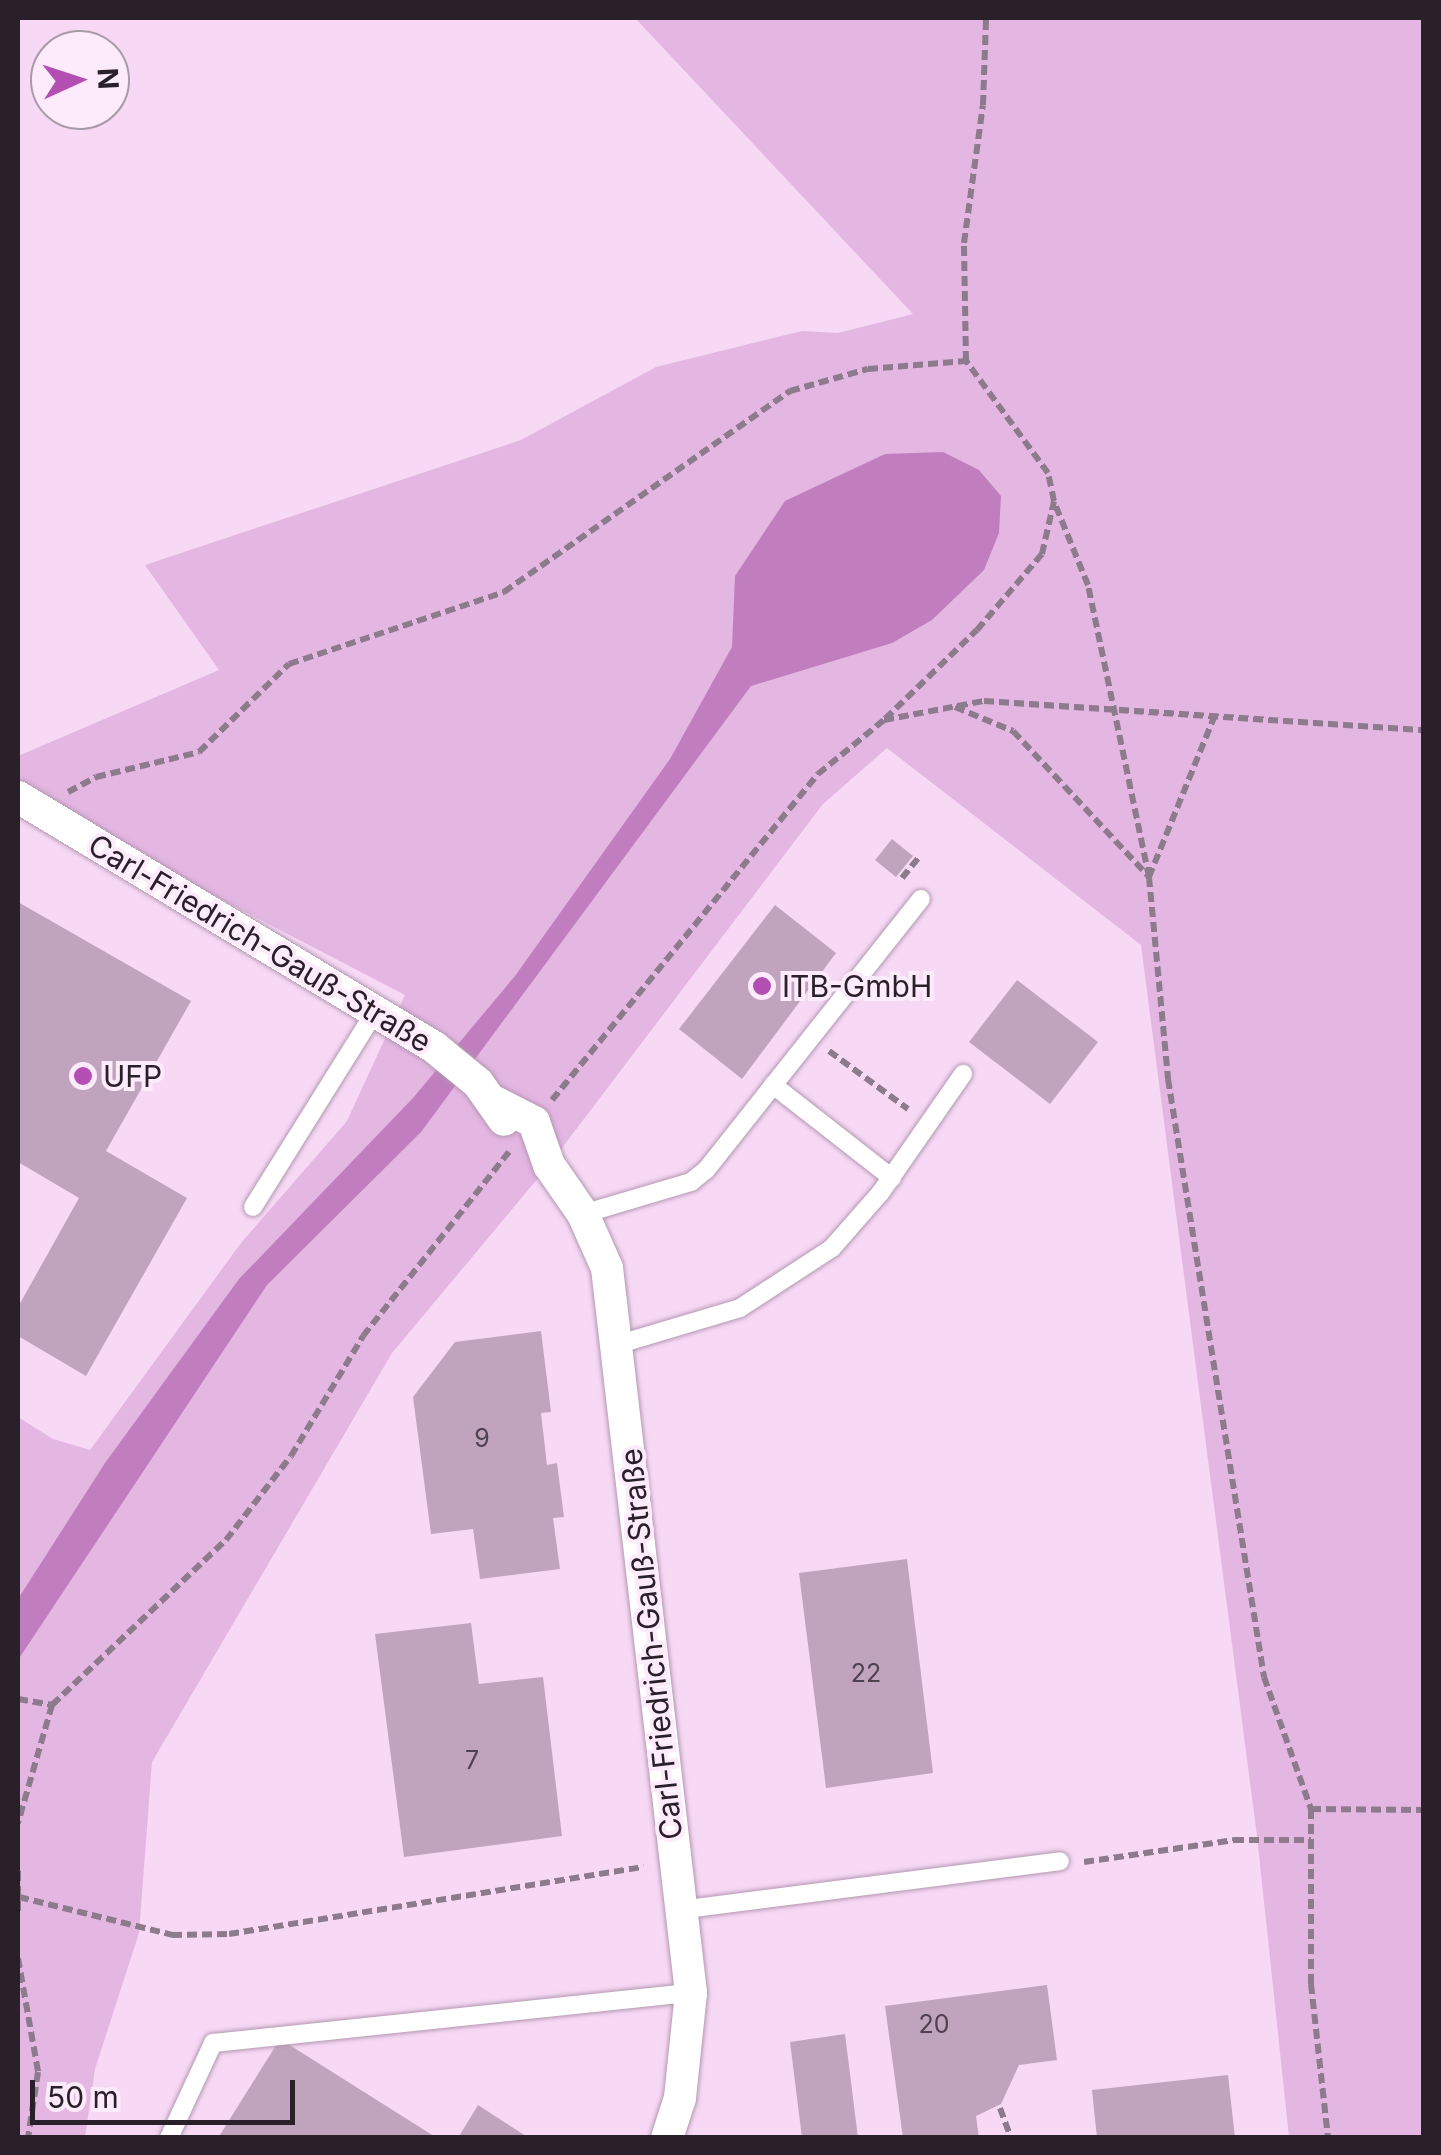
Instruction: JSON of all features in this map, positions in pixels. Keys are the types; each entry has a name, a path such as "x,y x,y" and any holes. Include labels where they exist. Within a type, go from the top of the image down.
{"street":[{"name":"Carl-Friedrich-Gauß-Straße","path":"27,803 434,1047 526,1132 583,1214 606,1268 690,1992 680,2098 667,2138"}],"lane":[{"path":"583,1214 691,1182 773,1086 921,898"},
{"path":"253,1207 374,1012"},
{"path":"616,1345 740,1308 832,1248 892,1178 963,1074"},
{"path":"773,1086 892,1178"},
{"path":"679,1910 1060,1860"},
{"path":"169,2138 213,2043 690,1992"}],"path":[{"path":"986,18 983,105 964,243 966,362 1048,474 1054,501 1088,585 1149,876 1168,1079 1264,1677 1311,1809 1311,1984 1328,2138"},
{"path":"27,803 96,777 199,752 289,664 504,592 790,391 868,369 966,362"},
{"path":"18,1823 52,1706 226,1540 291,1456 363,1336 749,853 818,774 884,720 978,630 1042,554 1054,501"},
{"path":"884,720 984,701 1112,706 1424,730"},
{"path":"954,707 1014,731 1149,876"},
{"path":"1149,876 1215,715"},
{"path":"899,880 918,858"},
{"path":"811,1037 928,1125"},
{"path":"18,1699 52,1706"},
{"path":"1311,1809 1424,1810"},
{"path":"1060,1860 1100,1862 1234,1840 1311,1840"},
{"path":"19,1898 172,1935 229,1934 531,1880 675,1864"},
{"path":"18,1871 18,1914"},
{"path":"18,1958 38,2072 28,2138"},
{"path":"1000,2108 1011,2138"}],"shaded area":[{"path":"635,18 1423,18 1423,2137 1289,2137 1257,1836 1141,945 887,748 823,804 549,1165 392,1353 152,1762 139,1933 95,2069 85,2137 18,2137 18,1417 53,1439 90,1450 241,1243 347,1121 405,995 18,794 18,756 219,670 145,565 521,440 656,367 802,331 838,333 913,314"},
{"path":"943,452 979,470 1001,496 999,533 984,570 932,620 892,643 751,686 421,1132 267,1285 18,1660 18,1599 105,1463 239,1279 413,1098 515,976 670,759 732,647 735,576 785,501 885,454"}],"building":[{"path":"892,839 913,856 896,877 875,860"},
{"name":"UFP","path":"18,902 191,1001 106,1151 187,1198 86,1376 18,1336 18,1307 79,1198 18,1162"},
{"name":"ITB-GmbH","path":"775,905 836,953 742,1079 679,1029"},
{"path":"1017,980 1098,1042 1050,1104 969,1042"},
{"path":"541,1331 551,1412 541,1413 547,1465 557,1463 564,1517 553,1518 560,1569 480,1579 473,1529 431,1534 413,1397 455,1342"},
{"path":"907,1559 933,1773 826,1788 799,1573"},
{"path":"471,1623 479,1684 543,1677 562,1836 404,1857 375,1634"},
{"path":"1047,1985 1057,2060 1019,2065 1001,2104 976,2116 979,2138 903,2138 885,2006"},
{"path":"845,2034 858,2138 802,2138 790,2042"},
{"path":"280,2039 437,2138 218,2138"},
{"path":"1228,2075 1235,2138 1097,2138 1092,2090"},
{"path":"478,2105 529,2138 458,2138"}],"place":[{"name":"ITB-GmbH","path":"762,986"},
{"name":"UFP","path":"83,1076"}]}
